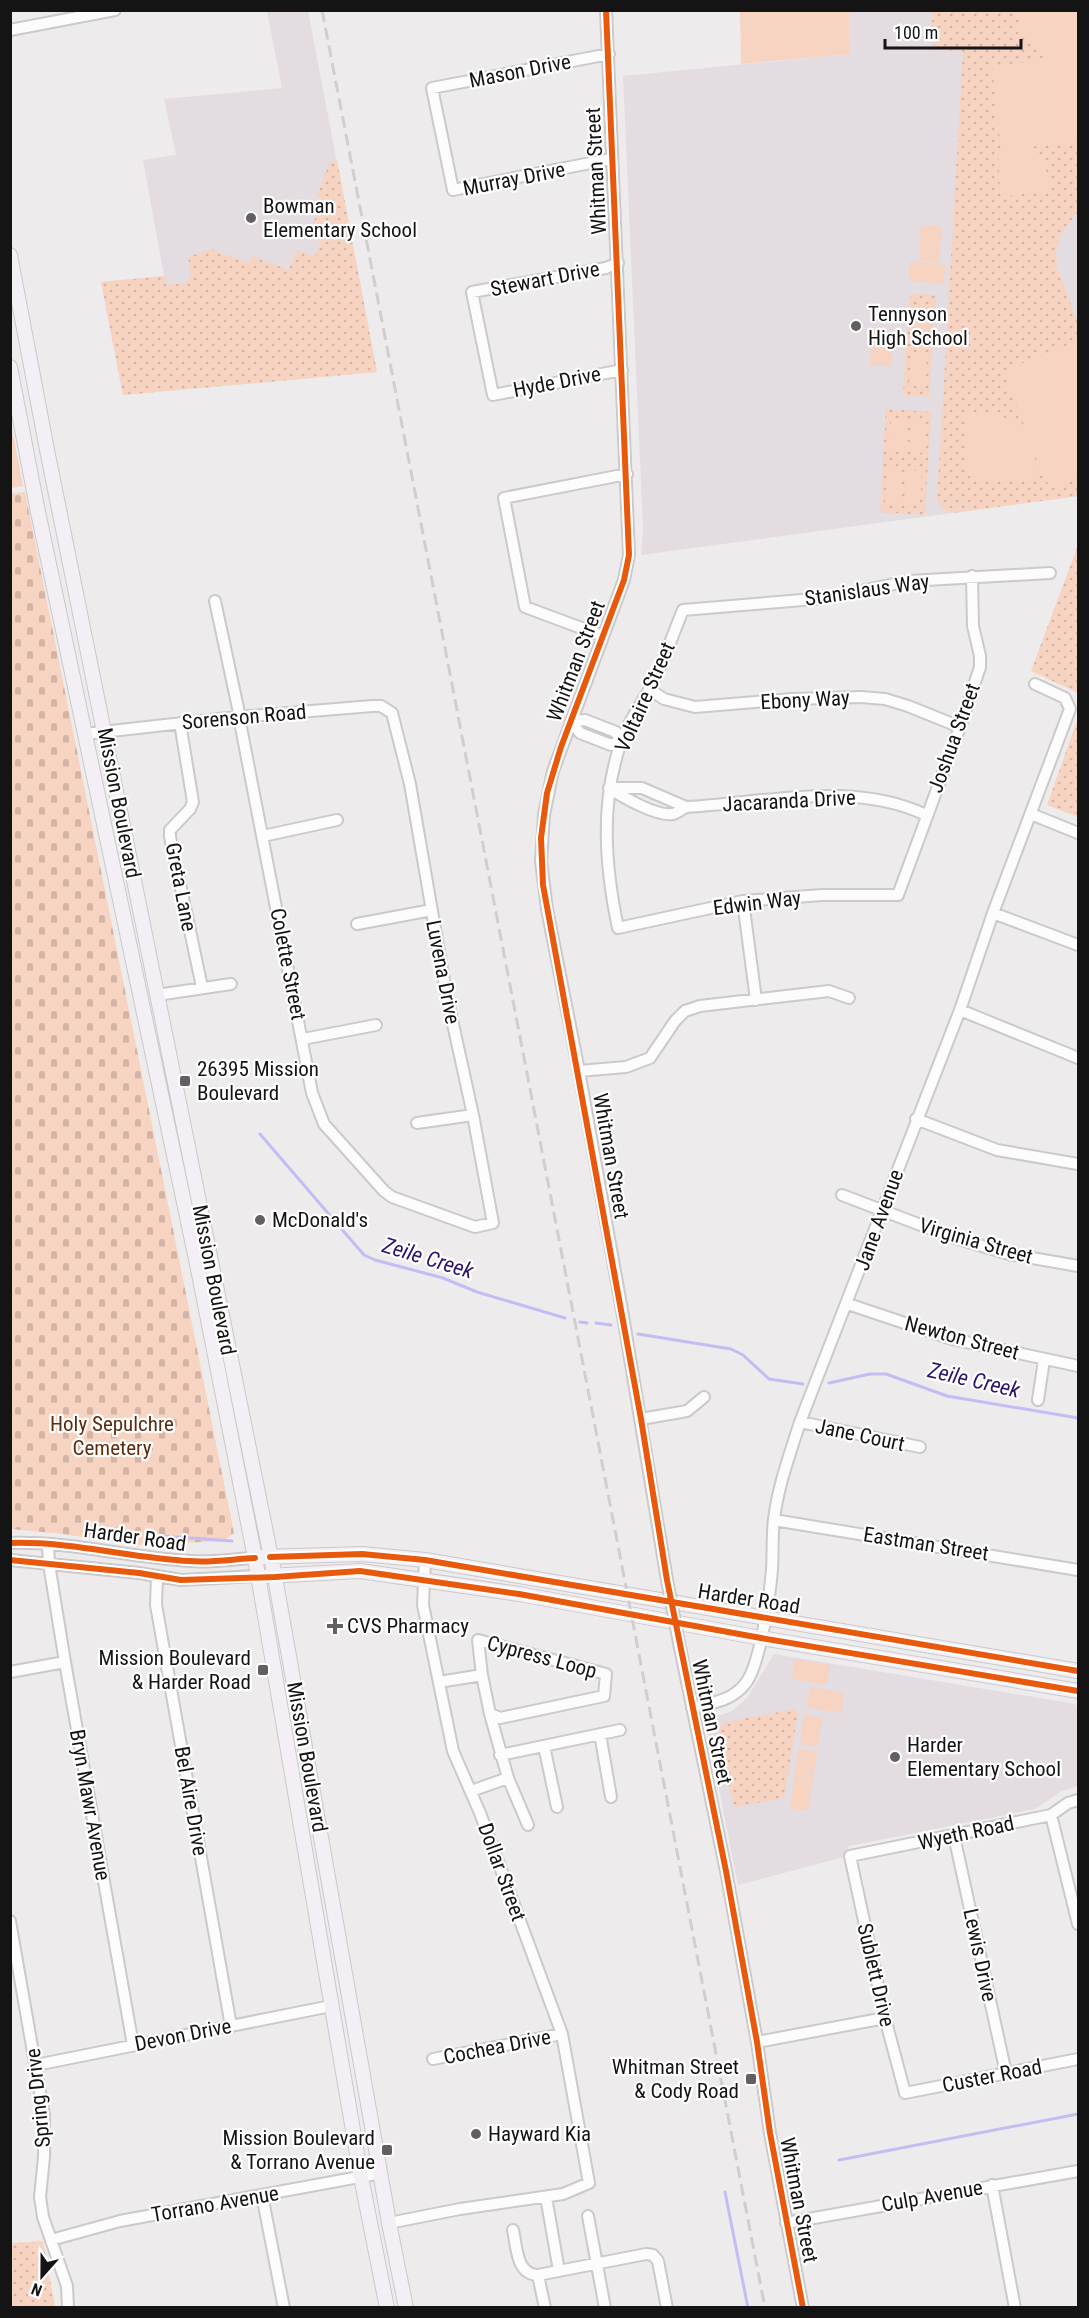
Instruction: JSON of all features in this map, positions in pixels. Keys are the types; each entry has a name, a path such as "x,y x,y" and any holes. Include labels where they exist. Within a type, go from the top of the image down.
{"main road":[{"name":"Mission Boulevard","path":"10,255 48,455 275,1577 389,2223 406,2307"},
{"name":"Mission Boulevard","path":"10,368 84,734 184,1212 197,1264 255,1558 361,2177 387,2307"},
{"path":"18,409 39,450 48,455"},
{"path":"184,1212 197,1230 204,1263 207,1268 212,1269"},
{"name":"Harder Road","path":"255,1558 362,1554 425,1560 1078,1671"},
{"name":"Harder Road","path":"257,1576 275,1577 360,1571 425,1580 519,1594 761,1638 1078,1691"}],"street":[{"path":"10,30 115,10"},
{"name":"Whitman Street","path":"606,10 629,555 624,580 571,721 547,793 543,815 541,861 547,909 579,1071 641,1419 667,1580 726,1870 786,2223 803,2307"},
{"name":"Mason Drive","path":"453,190 432,88 609,54"},
{"name":"Murray Drive","path":"453,190 611,159"},
{"name":"Stewart Drive","path":"493,394 472,292 606,268 618,263"},
{"name":"Hyde Drive","path":"493,394 622,370"},
{"path":"603,636 525,608 504,498 627,474"},
{"name":"Stanislaus Way","path":"683,610 826,598 909,581 1050,573"},
{"name":"Joshua Street","path":"898,895 980,667 980,656 973,626 972,576"},
{"name":"Colette Street","path":"215,601 264,836 312,1093 319,1113 324,1124 384,1191 400,1201 475,1227 493,1222"},
{"name":"Voltaire Street","path":"618,928 608,873 609,788 621,741 637,707 649,689 683,610"},
{"name":"Jane Avenue","path":"692,1708 724,1700 744,1686 754,1669 772,1572 774,1520 780,1483 800,1422 848,1304 916,1119 960,1010 993,913 1070,709 1065,698 1035,684"},
{"name":"Ebony Way","path":"649,689 664,699 695,707 792,699 869,698 908,706 960,727"},
{"name":"Sorenson Road","path":"84,734 239,717 381,706 388,709 396,721"},
{"name":"Luvena Drive","path":"396,721 493,1222"},
{"path":"571,721 580,734 611,745 621,741"},
{"name":"Greta Lane","path":"180,723 193,802 190,809 170,830 170,837 202,987"},
{"name":"Jacaranda Drive","path":"609,788 628,800 662,813 673,814 686,807 827,796 857,796 906,805 926,815"},
{"name":"Jacaranda Drive","path":"609,788 642,788 686,807"},
{"path":"1031,814 1078,833"},
{"path":"264,836 337,820"},
{"name":"Edwin Way","path":"618,928 743,901 822,895 898,895"},
{"path":"743,901 756,1000"},
{"path":"357,924 432,910"},
{"path":"993,913 1078,945"},
{"path":"157,995 231,984"},
{"path":"579,1071 626,1067 650,1058 675,1021 685,1011 700,1006 829,991 849,998"},
{"path":"960,1010 1078,1058"},
{"path":"303,1039 376,1025"},
{"path":"417,1123 473,1115"},
{"path":"916,1119 997,1150 1078,1164"},
{"name":"Virginia Street","path":"842,1195 952,1237 1009,1254 1078,1266"},
{"name":"Newton Street","path":"848,1304 952,1339 1044,1360 1078,1365"},
{"path":"1038,1400 1044,1360"},
{"path":"641,1419 687,1411 704,1397"},
{"name":"Jane Court","path":"800,1422 920,1447"},
{"name":"Eastman Street","path":"774,1520 1078,1570"},
{"name":"Harder Road","path":"10,1543 72,1545 193,1562 255,1558"},
{"path":"48,1545 49,1564"},
{"name":"Harder Road","path":"10,1560 189,1580 257,1576"},
{"name":"Dollar Street","path":"425,1560 423,1605 453,1751 471,1791 562,2034 589,2183 563,2194 546,2197"},
{"name":"Bryn Mawr Avenue","path":"49,1564 133,2045"},
{"name":"Bel Aire Drive","path":"157,1576 156,1605 231,2026"},
{"name":"Cypress Loop","path":"478,1640 606,1674 604,1696 500,1718 490,1714 482,1675 478,1640"},
{"path":"10,1672 65,1662"},
{"name":"Cypress Loop","path":"439,1682 482,1675"},
{"path":"490,1714 500,1755 528,1826"},
{"path":"500,1755 620,1730"},
{"path":"600,1734 611,1797"},
{"path":"544,1746 557,1807"},
{"path":"471,1791 508,1778"},
{"name":"Wyeth Road","path":"850,1856 1051,1815 1068,1803 1078,1800"},
{"path":"1051,1815 1078,1924"},
{"name":"Lewis Drive","path":"954,1836 1006,2073"},
{"name":"Sublett Drive","path":"850,1856 885,2018 905,2092"},
{"name":"Spring Drive","path":"10,1921 44,2115 44,2157 40,2197 43,2217 67,2286 68,2307"},
{"name":"Devon Drive","path":"36,2065 331,2006"},
{"path":"757,2042 885,2018"},
{"name":"Cochea Drive","path":"433,2059 562,2034"},
{"name":"Custer Road","path":"905,2092 1078,2059"},
{"name":"Culp Avenue","path":"786,2223 1078,2171"},
{"name":"Torrano Avenue","path":"51,2240 120,2221 381,2173"},
{"path":"992,2186 1015,2307"},
{"path":"262,2195 284,2307"},
{"path":"389,2223 460,2209 546,2197 559,2271"},
{"path":"588,2216 605,2307"},
{"path":"513,2230 521,2268 529,2275 646,2254 653,2255 658,2261 667,2307"},
{"path":"538,2275 545,2307"}],"shaded area":[{"name":"Bowman Elementary School","path":"267,11 308,11 377,372 123,395 101,282 164,276 143,160 176,155 164,99 282,88"},
{"name":"Tennyson High School","path":"849,11 1078,11 1078,496 641,555 643,528 623,76 850,54"},
{"name":"Harder Elementary School","path":"774,1654 1076,1704 1078,1786 1062,1791 1035,1809 849,1846 844,1857 738,1885 707,1727 712,1718 732,1711 747,1698"}],"green space":[{"path":"740,11 849,11 850,54 741,64"},
{"path":"931,11 1078,11 1078,211 1061,234 1056,250 1057,267 1078,323 1078,496 953,513 943,509 937,501 963,51 934,50"},
{"path":"1019,11 1078,11 1078,142 1030,147 1044,158 1050,191 1006,196 1000,191 998,151 1001,150 992,66 1053,59 1021,36"},
{"path":"337,160 377,372 123,395 101,282 165,276 166,285 187,283 191,273 188,257 211,249 250,263 252,256 289,270 297,250 315,257 324,233 312,227 322,199 317,196 330,162"},
{"path":"921,225 942,227 939,262 919,260"},
{"path":"910,261 945,264 944,284 909,281"},
{"path":"910,294 936,295 929,397 903,395"},
{"path":"915,304 930,305 928,337 913,336"},
{"path":"872,330 893,331 891,366 870,365"},
{"path":"1078,341 1078,477 1050,489 1033,448 1038,478 972,479 967,473 967,412 993,413 1020,424 1030,440 1003,371"},
{"path":"911,354 927,354 925,387 909,386"},
{"path":"886,409 931,412 925,515 880,512"},
{"path":"891,418 906,419 904,452 889,451"},
{"path":"10,419 23,486 11,488 10,488"},
{"path":"911,419 926,420 924,453 909,452"},
{"path":"887,469 902,470 900,503 885,502"},
{"path":"907,470 922,471 920,504 905,503"},
{"name":"Holy Sepulchre Cemetery","path":"25,492 234,1533 223,1541 133,1545 63,1534 11,1529 10,494"},
{"path":"1078,545 1078,693 1031,671"},
{"path":"1078,718 1078,817 1047,805"},
{"path":"795,1659 830,1665 826,1685 792,1679"},
{"path":"810,1687 844,1693 841,1713 806,1707"},
{"path":"795,1709 798,1713 784,1798 734,1806 718,1734 719,1728 725,1722"},
{"path":"804,1715 822,1718 818,1747 800,1744"},
{"path":"799,1749 817,1752 813,1781 794,1778"},
{"path":"794,1779 812,1782 808,1811 790,1808"},
{"path":"43,2241 55,2307 11,2308 11,2243"}],"waterway":[{"name":"Zeile Creek","path":"260,1134 364,1255 565,1318"},
{"name":"Zeile Creek","path":"580,1322 587,1323"},
{"name":"Zeile Creek","path":"596,1323 611,1325"},
{"name":"Zeile Creek","path":"638,1334 731,1349 743,1355 769,1379 803,1384"},
{"name":"Zeile Creek","path":"829,1383 870,1374 886,1374 947,1396 1078,1418"},
{"path":"163,1536 232,1541"},
{"path":"839,2160 1078,2114"},
{"path":"725,2192 748,2308"}],"railway":[{"path":"322,10 765,2308"}],"cycle path":[{"path":"606,10 629,555 624,580 561,747 547,793 541,838 543,885 641,1419 667,1580 726,1871 757,2042 770,2133 803,2308"},
{"path":"10,1543 78,1547 145,1557 198,1561 255,1558"},
{"path":"270,1557 362,1554 425,1560 1078,1671"},
{"path":"10,1560 139,1573 181,1580 360,1571 519,1594 761,1638 1078,1691"}],"place":[{"name":"Bowman Elementary School","path":"251,218"},
{"name":"Tennyson High School","path":"856,326"},
{"name":"26395 Mission Boulevard","path":"185,1081"},
{"name":"McDonald's","path":"260,1220"},
{"name":"CVS Pharmacy","path":"335,1626"},
{"name":"Mission Boulevard & Harder Road","path":"263,1670"},
{"name":"Harder Elementary School","path":"895,1757"},
{"name":"Whitman Street & Cody Road","path":"751,2079"},
{"name":"Hayward Kia","path":"476,2134"},
{"name":"Mission Boulevard & Torrano Avenue","path":"387,2150"}]}
